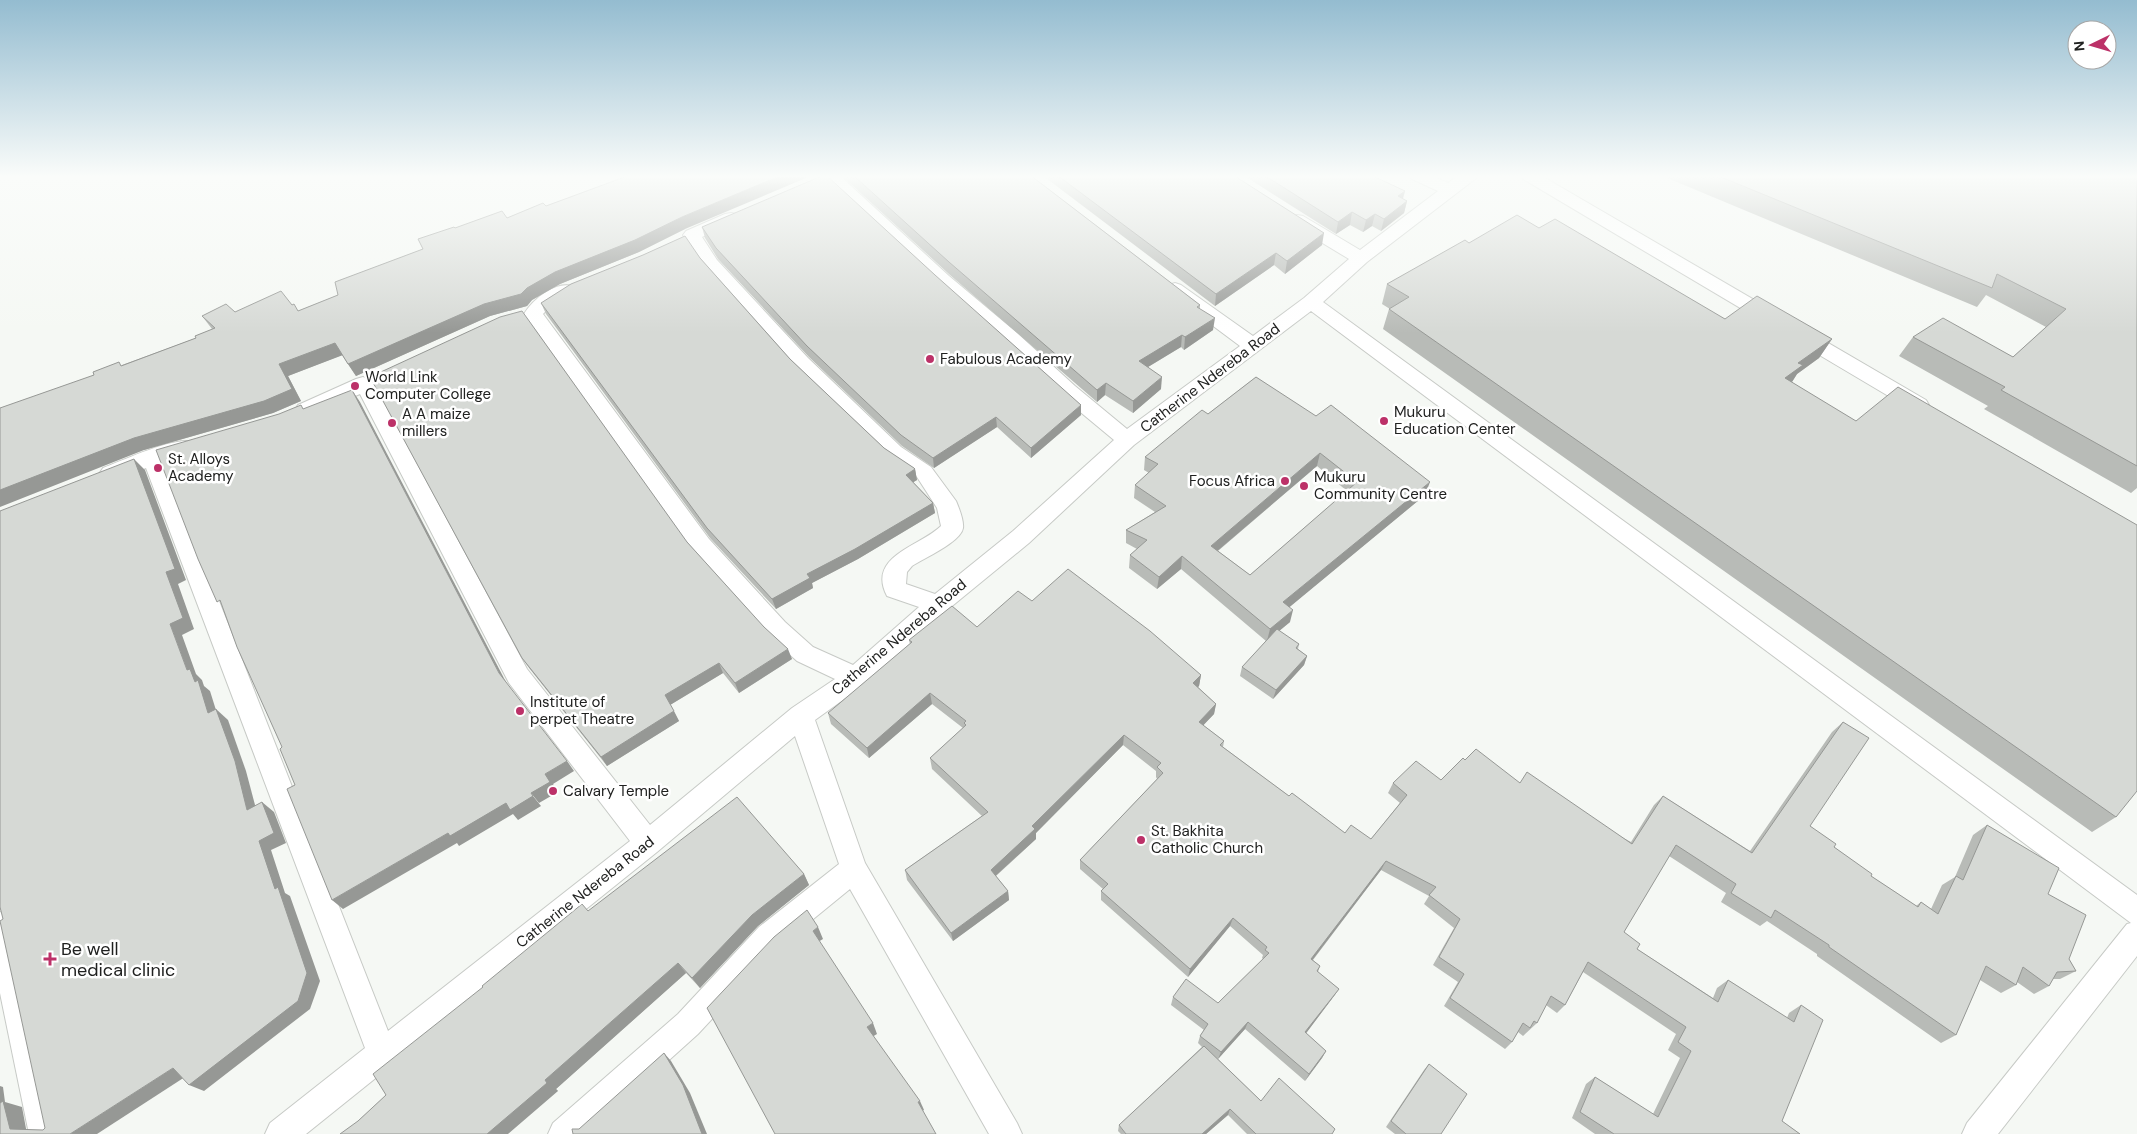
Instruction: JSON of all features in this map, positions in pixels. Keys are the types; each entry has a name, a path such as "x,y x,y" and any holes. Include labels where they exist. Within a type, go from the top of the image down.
{"street":[{"path":"709,228 684,239 711,264 801,363 894,452 924,472 948,507 952,528 947,535 907,557 896,570 893,581 895,590 938,604"},
{"path":"882,228 1010,337 1068,391 1128,440"},
{"path":"1312,228 1361,258"},
{"name":"Catherine Ndereba Road","path":"281,1134 648,843 801,716 856,677 938,604 1021,537 1128,440 1311,302 1361,258 1400,228"},
{"path":"1619,228 1934,413"},
{"path":"1164,280 1252,345"},
{"path":"587,282 542,303 524,315 701,545 777,629 806,654 856,677"},
{"path":"1311,302 2137,912"},
{"path":"289,416 372,380 518,676 648,843"},
{"path":"91,481 152,457 207,441"},
{"path":"152,457 382,1053"},
{"path":"801,716 854,869 1006,1134"},
{"path":"564,1134 688,1024 769,937 854,869"},
{"path":"0,926 45,1134"},
{"path":"1978,1134 2137,934"}],"building":[{"path":"455,228 660,228 635,240 555,272 527,288 521,294 484,304 348,364 335,343 279,364 292,389 264,401 134,438 0,490 0,408 94,375 93,372 119,362 121,366 196,338 195,336 215,328 202,316 226,304 235,312 281,291 298,311 338,295 335,282 423,249 418,239"},
{"path":"703,228 884,228 1081,405 1031,448 996,417 933,458 901,435 807,346 716,248"},
{"path":"911,228 1099,228 1200,305 1197,307 1215,318 1185,337 1182,335 1139,361 1162,377 1133,401 1106,383 1097,390"},
{"path":"1128,228 1316,228 1324,233 1287,261 1276,253 1216,294"},
{"path":"1495,228 1570,228 1725,319 1757,296 1832,339 1798,363 1803,365 1785,378 1856,421 1898,387 2137,525 2137,791 2116,817 1389,309 1409,297 1387,284 1465,240 1469,243"},
{"path":"1845,228 2137,228 2137,466 2001,390 2005,387 1913,337 1943,318 2013,357 2066,309 1997,274 1992,288"},
{"path":"685,236 700,258 790,359 884,448 915,469 906,475 933,503 855,549 807,574 810,578 772,599 707,528 541,303 571,284"},
{"path":"522,311 687,542 764,627 788,649 735,683 719,663 665,695 674,711 601,757 522,658 370,377 500,317"},
{"path":"1256,377 1316,416 1331,405 1430,482 1283,602 1293,610 1270,629 1182,556 1159,577 1130,555 1147,540 1126,530 1166,506 1135,485 1158,464 1145,457 1202,410 1208,414","holes":["1320,453 1357,482 1250,575 1211,546"]},
{"path":"352,390 499,673 567,761 545,774 550,782 531,793 533,796 510,810 506,803 450,836 448,833 332,900 287,789 295,785 280,749 282,747 237,647 220,600 217,602 198,559 156,450 279,414 301,405 303,409"},
{"path":"134,459 175,569 166,572 183,618 170,624 187,670 190,669 195,682 198,680 208,713 216,709 235,761 247,810 262,802 274,833 259,841 275,889 278,887 307,973 298,1001 189,1085 173,1068 70,1134 0,1134 0,1103 3,1101 10,1129 43,1130 45,1128 0,921 3,919 0,907 0,511"},
{"path":"1068,569 1150,631 1201,675 1193,683 1216,704 1199,722 1224,741 1220,745 1289,796 1292,793 1345,833 1351,825 1371,839 1407,795 1393,783 1416,761 1441,780 1463,758 1465,760 1476,749 1520,783 1527,772 1632,844 1663,796 1752,853 1843,722 1869,738 1810,826 1836,844 1834,847 1872,874 1871,876 1918,907 1921,902 1938,914 1956,876 1963,880 1987,825 2059,868 2048,894 2086,915 2069,959 2076,971 2057,972 2049,986 2023,967 2016,985 1986,966 1956,1035 1829,947 1829,945 1775,910 1771,918 1731,893 1736,884 1676,845 1624,932 1640,944 1637,949 1718,1002 1728,980 1794,1022 1801,1005 1823,1020 1782,1121 1800,1134 1614,1134 1580,1112 1595,1077 1658,1117 1691,1051 1678,1042 1686,1027 1588,962 1565,1005 1551,996 1537,1023 1534,1021 1530,1028 1523,1023 1512,1042 1450,998 1464,974 1439,957 1460,919 1429,895 1436,887 1386,861 1311,959 1320,966 1317,971 1339,989 1305,1032 1326,1051 1309,1074 1248,1022 1221,1052 1200,1036 1208,1024 1173,997 1186,979 1218,1003 1269,953 1265,950 1267,947 1233,918 1190,969 1101,891 1108,884 1080,860 1163,773 1157,767 1161,763 1124,735 1032,826 1035,829 991,870 1008,891 951,933 905,870 988,812 930,758 966,725 964,723 966,721 930,693 867,748 828,713 912,642 909,640 952,606 977,627 1018,591 1032,601"},
{"path":"1277,629 1299,644 1296,648 1307,656 1276,690 1242,667"},
{"path":"737,797 804,874 752,915 692,978 678,963 545,1080 547,1083 487,1134 340,1134 358,1121 386,1095 373,1074 483,987 582,904 588,911"},
{"path":"807,910 818,927 813,931 873,1023 867,1027 920,1101 918,1102 936,1134 775,1134 707,1008 774,937"},
{"path":"1204,1046 1261,1101 1279,1078 1335,1129 1332,1134 1256,1134 1230,1109 1202,1134 1126,1134 1119,1125"},
{"path":"664,1053 683,1085 702,1134 573,1134 572,1129 579,1129"},
{"path":"1429,1064 1467,1094 1441,1134 1406,1134 1391,1121"}],"place":[{"name":"Fabulous Academy","path":"930,359"},
{"name":"World Link Computer College","path":"355,386"},
{"name":"Mukuru Education Center","path":"1384,421"},
{"name":"A A maize millers","path":"392,423"},
{"name":"St. Alloys Academy","path":"158,468"},
{"name":"Focus Africa","path":"1285,481"},
{"name":"Mukuru Community Centre","path":"1304,486"},
{"name":"Institute of perpet Theatre","path":"520,711"},
{"name":"Calvary Temple","path":"553,791"},
{"name":"St. Bakhita Catholic Church","path":"1141,840"},
{"name":"Be well medical clinic","path":"50,959"}]}
